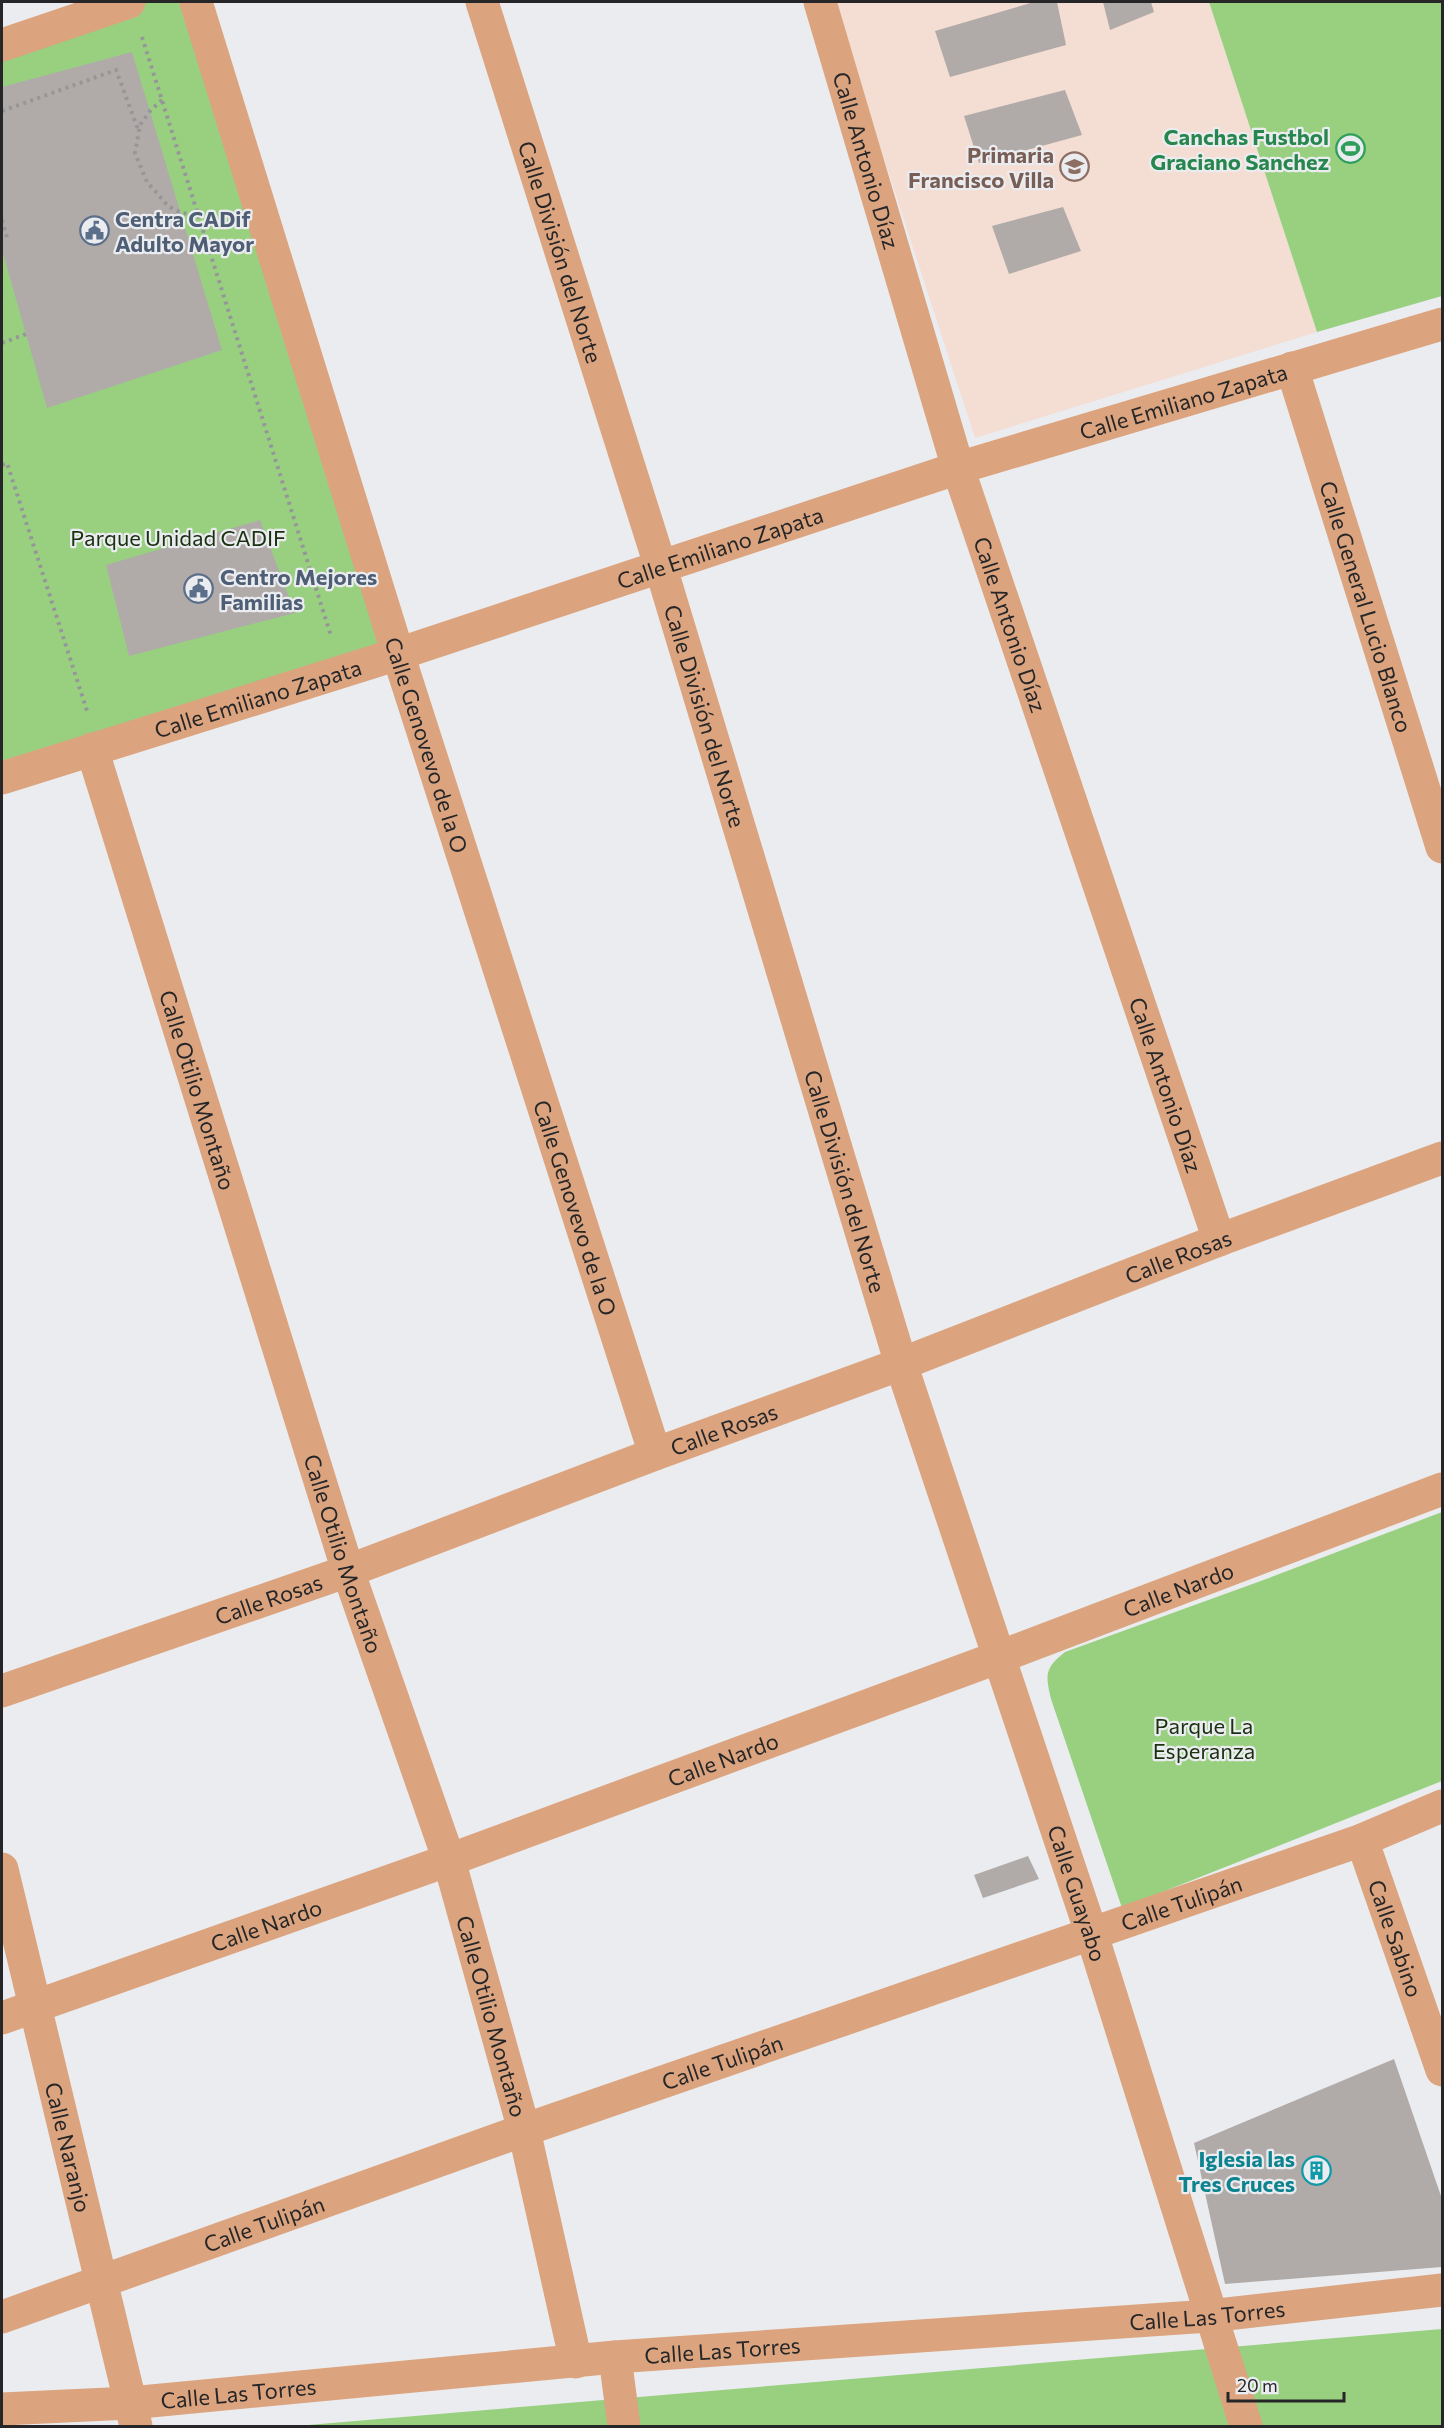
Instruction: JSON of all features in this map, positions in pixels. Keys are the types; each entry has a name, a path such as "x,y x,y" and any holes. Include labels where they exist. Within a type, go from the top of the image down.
{"street":[{"path":"2,45 129,2"},
{"name":"Calle Genovevo de la O","path":"196,2 398,654 655,1454"},
{"name":"Calle División del Norte","path":"482,2 662,568 901,1364"},
{"name":"Calle Antonio Díaz","path":"820,2 958,468 1219,1240"},
{"name":"Calle Emiliano Zapata","path":"2,777 91,734 398,654 958,468 1443,324"},
{"name":"Calle General Lucio Blanco","path":"1292,368 1443,847"},
{"name":"Calle Otilio Montaño","path":"91,734 348,1571 449,1860 524,2130 576,2362"},
{"name":"Calle Rosas","path":"2,1691 348,1571 655,1454 901,1364 1219,1240 1443,1158"},
{"name":"Calle Guayabo","path":"901,1364 1092,1935 1209,2316 1246,2427"},
{"name":"Calle Nardo","path":"2,2018 449,1860 999,1657 1443,1489"},
{"name":"Calle Tulipán","path":"2,2317 524,2130 1362,1840 1443,1806"},
{"name":"Calle Sabino","path":"1362,1840 1443,2070"},
{"name":"Calle Naranjo","path":"2,1869 133,2415"},
{"name":"Calle Las Torres","path":"2,2409 133,2415 615,2357 1209,2316 1443,2290"},
{"path":"615,2357 624,2427"}],"path":[{"path":"142,35 334,645"},
{"path":"2,111 116,70 139,132"},
{"path":"162,100 140,125 135,153 147,182 168,206 181,213 198,216"},
{"path":"2,220 8,241"},
{"path":"2,343 26,334"},
{"path":"2,465 7,463 91,734"}],"shaded area":[{"name":"Primaria Francisco Villa","path":"833,2 1209,2 1317,332 975,438"}],"green space":[{"name":"Parque Unidad CADIF","path":"129,2 196,2 398,654 2,778 2,45"},
{"name":"Canchas Fustbol Graciano Sanchez","path":"1209,2 1442,2 1442,296 1317,332"},
{"name":"Parque La Esperanza","path":"1442,1512 1442,1781 1122,1908 1051,1699 1048,1683 1050,1667 1065,1652"},
{"path":"1442,2329 1442,2426 296,2426"}],"building":[{"path":"1034,2 1057,2 1066,45 950,77 935,31"},
{"path":"1103,2 1151,2 1154,12 1110,30"},
{"name":"Centra CADif Adulto Mayor","path":"132,52 222,350 47,408 2,250 2,87"},
{"path":"1065,90 1082,135 979,163 964,116"},
{"path":"1063,207 1081,251 1009,274 992,226"},
{"name":"Centro Mejores Familias","path":"260,520 295,613 129,656 106,565"},
{"path":"1028,1856 1039,1879 983,1898 974,1875"},
{"name":"Iglesia las Tres Cruces","path":"1394,2059 1442,2199 1442,2267 1225,2284 1194,2143"}],"place":[{"name":"Canchas Fustbol Graciano Sanchez","path":"1350,149"},
{"name":"Primaria Francisco Villa","path":"1075,167"},
{"name":"Centra CADif Adulto Mayor","path":"94,231"},
{"name":"Centro Mejores Familias","path":"199,589"},
{"name":"Iglesia las Tres Cruces","path":"1316,2171"}]}
